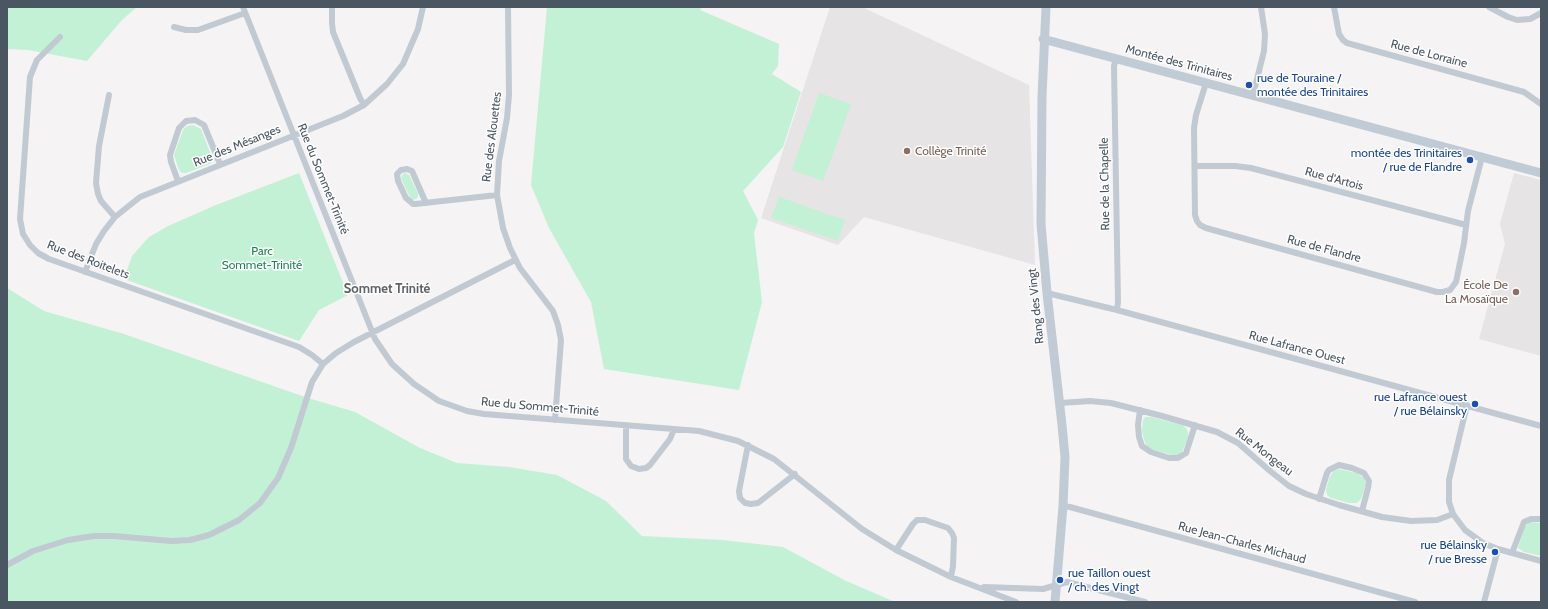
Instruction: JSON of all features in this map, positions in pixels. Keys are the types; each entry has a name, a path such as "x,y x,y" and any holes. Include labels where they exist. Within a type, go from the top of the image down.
{"street":[{"path":"332,7 333,32 364,105"},
{"name":"Rue des Mésanges","path":"85,272 98,240 115,217 140,197 343,116 364,105 387,84 403,64 418,29 423,7"},
{"name":"Rue des Alouettes","path":"508,7 509,95 507,118 499,161 498,195 503,228 515,260 525,276 546,300 558,325 560,340 555,420"},
{"name":"Rang des Vingt","path":"1046,7 1043,39 1040,201 1047,293 1065,457 1063,506 1055,602"},
{"path":"1253,95 1264,51 1265,34 1261,7"},
{"name":"Rue de Lorraine","path":"1334,7 1339,34 1347,43 1524,92 1541,104"},
{"path":"1489,7 1517,20 1527,20 1541,13"},
{"path":"174,27 186,30 198,30 244,10"},
{"name":"Rue du Sommet-Trinité","path":"244,10 372,333 382,352 397,370 421,390 439,401 461,409 484,414 674,429 713,434 748,445 774,459 862,530 896,550 951,577 1016,602"},
{"name":"Rue des Roitelets","path":"60,37 38,60 30,77 20,223 25,238 30,245 38,253 49,259 299,347 323,364"},
{"name":"Montée des Trinitaires","path":"1043,39 1541,173"},
{"name":"Rue de la Chapelle","path":"1116,58 1114,74 1117,310"},
{"name":"Rue de Flandre","path":"1206,83 1194,124 1196,217 1198,223 1203,228 1441,292 1450,290 1455,284 1464,243 1469,207 1482,157"},
{"path":"109,95 99,146 96,184 101,201 115,217"},
{"path":"178,181 170,160 170,155 179,128 186,121 196,120 204,125 220,164"},
{"name":"Rue d'Artois","path":"1195,166 1235,166 1251,168 1466,225"},
{"path":"426,203 412,171 408,169 401,170 397,174 397,179 408,200 413,204 426,203 498,195"},
{"path":"7,565 33,551 68,540 94,536 114,536 171,541 190,540 209,535 239,520 260,503 278,478 291,448 312,382 323,364 340,350 515,260"},
{"name":"Rue Lafrance Ouest","path":"1047,293 1117,310 1541,426"},
{"name":"Rue Mongeau","path":"1060,403 1097,402 1140,410 1195,425 1221,434 1234,440 1283,482 1301,492 1319,499 1392,519 1411,522 1433,520 1453,514"},
{"path":"1468,406 1449,480 1450,502 1453,514 1461,526 1470,535 1483,543 1512,554 1541,561"},
{"path":"1140,410 1138,425 1139,437 1142,446 1151,452 1169,458 1178,458 1186,453 1195,425"},
{"path":"626,426 626,459 631,466 639,469 650,465 670,439 674,429"},
{"path":"748,445 739,491 740,498 745,502 751,504 758,503 794,474"},
{"path":"1319,499 1329,470 1339,465 1352,468 1363,472 1369,481 1362,511"},
{"name":"Rue Jean-Charles Michaud","path":"1063,506 1415,602"},
{"path":"1512,554 1524,522 1531,518 1541,519"},
{"path":"896,550 917,520 925,520 948,528 954,538 951,577"},
{"path":"1484,602 1498,549"},
{"name":"Rue du Sommet-Trinité","path":"972,585 993,588 1030,589 1048,588 1056,584 1067,582 1145,602"}],"shaded area":[{"name":"Collège Trinité","path":"830,7 862,7 1029,85 1035,265 864,217 838,245 761,218"},
{"name":"École De La Mosaïque","path":"1514,173 1541,180 1541,356 1479,339 1505,244 1500,224"}],"green space":[{"path":"7,7 137,7 122,20 87,61 28,50 7,49"},
{"path":"547,7 702,7 700,10 779,44 778,66 772,74 801,92 783,147 743,191 758,220 754,233 762,302 739,390 604,369 591,302 549,228 531,185"},
{"path":"819,93 851,104 823,181 792,170"},
{"path":"193,125 201,129 213,160 210,164 186,173 182,173 179,170 174,155 183,130 187,126"},
{"name":"Parc Sommet-Trinité","path":"299,173 348,295 319,310 299,341 124,279 132,256 149,237 168,226 216,205"},
{"path":"405,173 409,175 418,193 418,197 416,199 412,200 401,179 402,175"},
{"path":"779,197 845,220 838,241 771,218"},
{"path":"7,288 44,311 124,334 308,398 355,412 420,448 457,463 509,467 557,475 606,501 642,536 723,540 783,547 844,580 895,602 7,602"},
{"path":"1145,417 1151,417 1182,425 1186,428 1188,438 1182,452 1178,455 1171,455 1147,446 1142,431 1143,420"},
{"path":"1339,469 1357,473 1364,478 1366,484 1365,488 1361,499 1357,503 1349,503 1331,498 1327,495 1326,490 1330,476 1334,471"},
{"path":"1531,522 1541,523 1541,556 1524,552 1518,548 1524,529 1527,524"}],"place":[{"name":"rue de Touraine / montée des Trinitaires","path":"1249,85"},
{"name":"Collège Trinité","path":"907,151"},
{"name":"montée des Trinitaires / rue de Flandre","path":"1470,160"},
{"name":"École De La Mosaïque","path":"1516,292"},
{"name":"rue Lafrance ouest / rue Bélainsky","path":"1475,404"},
{"name":"rue Bélainsky / rue Bresse","path":"1495,552"},
{"name":"rue Taillon ouest / ch. des Vingt","path":"1060,580"}],"district":[{"name":"Sommet Trinité","path":"387,289"}]}
